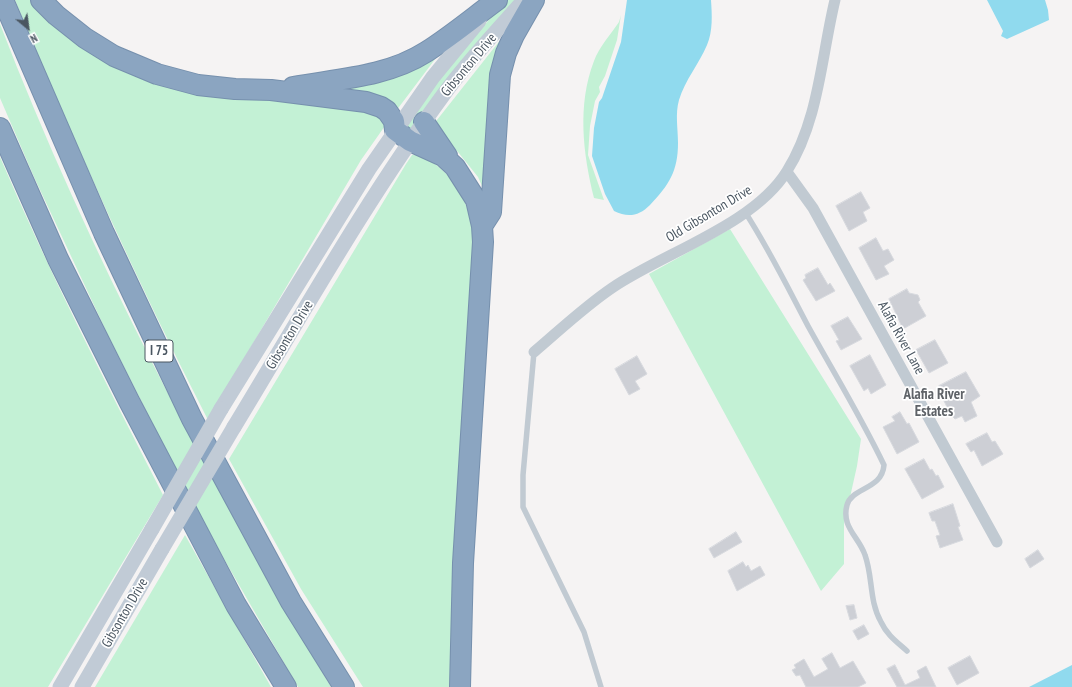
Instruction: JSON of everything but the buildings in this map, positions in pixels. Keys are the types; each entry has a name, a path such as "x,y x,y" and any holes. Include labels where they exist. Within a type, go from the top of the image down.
{"highway":[{"name":"I 75","path":"3,0 104,233 192,419 291,602 344,687"},
{"path":"41,0 56,15 85,38 114,56 157,74 198,85 235,89 271,90 366,102 381,107 391,115 402,136 428,148 448,160"},
{"path":"271,90 363,75 404,63 425,53 498,0"},
{"path":"482,226 491,212 498,99 503,64 514,35 534,0"},
{"path":"424,122 448,160 464,178 476,200 482,226 483,242 463,563 460,687"},
{"path":"0,128 58,260 128,401 236,605 286,687"}],"main road":[{"name":"Gibsonton Drive","path":"82,687 234,427 356,225 433,77 498,0"},
{"name":"Gibsonton Drive","path":"60,687 221,409 369,169 402,136 424,122 461,72 524,0"}],"street":[{"name":"Old Gibsonton Drive","path":"534,352 612,288 728,224 745,212 763,199 787,172 806,132 814,104 835,0"},
{"name":"Alafia River Lane","path":"787,172 813,208 997,542"}],"lane":[{"path":"745,212 775,261 808,326 862,420 884,465 883,472 876,482 851,498 847,504 845,513 849,530 865,553 872,576 872,598 880,621 889,636 907,651"},
{"path":"534,352 523,475 523,506 584,632 601,687"}],"green space":[{"path":"15,0 37,0 119,62 368,107 387,123 361,160 208,420 107,212 60,107"},
{"path":"506,0 516,0 411,129 404,129 444,72"},
{"path":"621,15 617,40 605,76 599,87 600,92 595,101 590,126 588,155 604,200 594,198 590,181 584,130 585,95 596,56 619,22"},
{"path":"0,24 72,195 152,362 239,526 331,687 298,687 224,559 173,464 107,333 34,177 0,98"},
{"path":"505,34 486,195 478,177 458,152 441,138 433,125"},
{"path":"445,46 396,111 307,88"},
{"path":"418,154 441,169 450,177 457,187 467,208 474,235 457,687 363,687 301,589 229,459 406,164 412,155"},
{"path":"0,157 58,285 99,370 163,495 48,687 0,687"},
{"path":"730,229 861,439 857,466 844,524 844,564 821,591 649,274"},
{"path":"185,535 271,687 95,687"}],"water":[{"path":"627,0 711,0 712,17 707,45 679,100 677,116 678,153 674,170 667,184 650,205 642,212 633,215 624,215 614,211 605,194 592,156 594,128 599,102 602,98 621,42"},
{"path":"987,0 1045,0 1049,20 1007,39 1001,36 1003,31"},
{"path":"1072,665 1072,687 1029,687"}],"district":[{"name":"Alafia River Estates","path":"934,404"}]}
